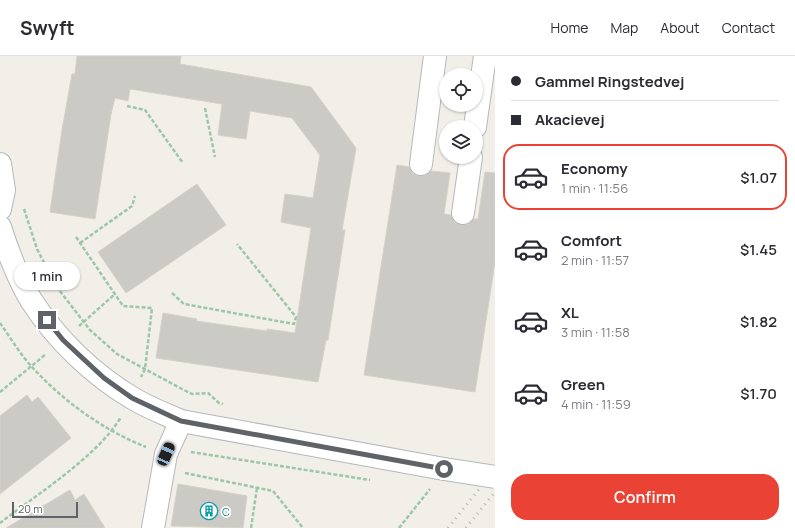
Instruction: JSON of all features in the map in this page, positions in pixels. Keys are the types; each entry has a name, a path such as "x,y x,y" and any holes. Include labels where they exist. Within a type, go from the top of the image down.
{"street":[{"path":"421,164 438,99 435,56"},
{"path":"483,68 485,56"},
{"path":"0,164 4,190 0,209"},
{"path":"463,213 470,164"},
{"path":"0,227 12,261 31,299 63,340 90,367 132,398 181,421 439,476 495,477"},
{"path":"153,528 166,454 181,421"}],"path":[{"path":"127,106 145,110 183,163"},
{"path":"204,108 215,157"},
{"path":"80,243 132,206 135,196"},
{"path":"21,203 37,249 56,286 90,330 117,354 192,394 208,393 219,403 226,405"},
{"path":"76,237 123,306 152,308 145,369 132,398"},
{"path":"172,293 184,304 294,324 296,317 237,244"},
{"path":"0,392 63,340 115,294"},
{"path":"0,523 76,464 112,432"},
{"path":"163,469 273,491 303,528"},
{"path":"399,528 439,476"},
{"path":"251,528 258,488"}],"building":[{"path":"77,56 181,56 180,64 311,87 356,148 342,230 345,230 328,340 326,340 318,382 156,358 163,313 197,319 196,321 267,331 267,329 295,333 311,228 281,222 285,194 313,198 320,155 292,118 250,111 246,139 218,135 222,104 130,89 128,101 115,98 111,114 95,219 50,212 62,130 72,74 75,74"},
{"path":"397,165 409,167 413,174 419,176 426,175 431,171 450,173 444,214 451,215 455,223 462,225 468,224 474,219 478,219 485,172 495,173 495,262 475,392 364,375"},
{"path":"197,184 226,225 126,293 98,252"},
{"path":"27,395 32,402 38,397 71,438 0,494 0,416"},
{"name":"C","path":"178,484 247,496 243,528 171,526"},
{"path":"70,490 75,500 84,494 105,528 6,528"}],"railway":[{"path":"448,528 495,469"},
{"path":"466,528 495,492"}],"place":[{"name":"C","path":"209,511"}],"route":[{"path":"47,320 63,340 90,367 104,378 132,398 148,407 181,421 444,469"}]}
